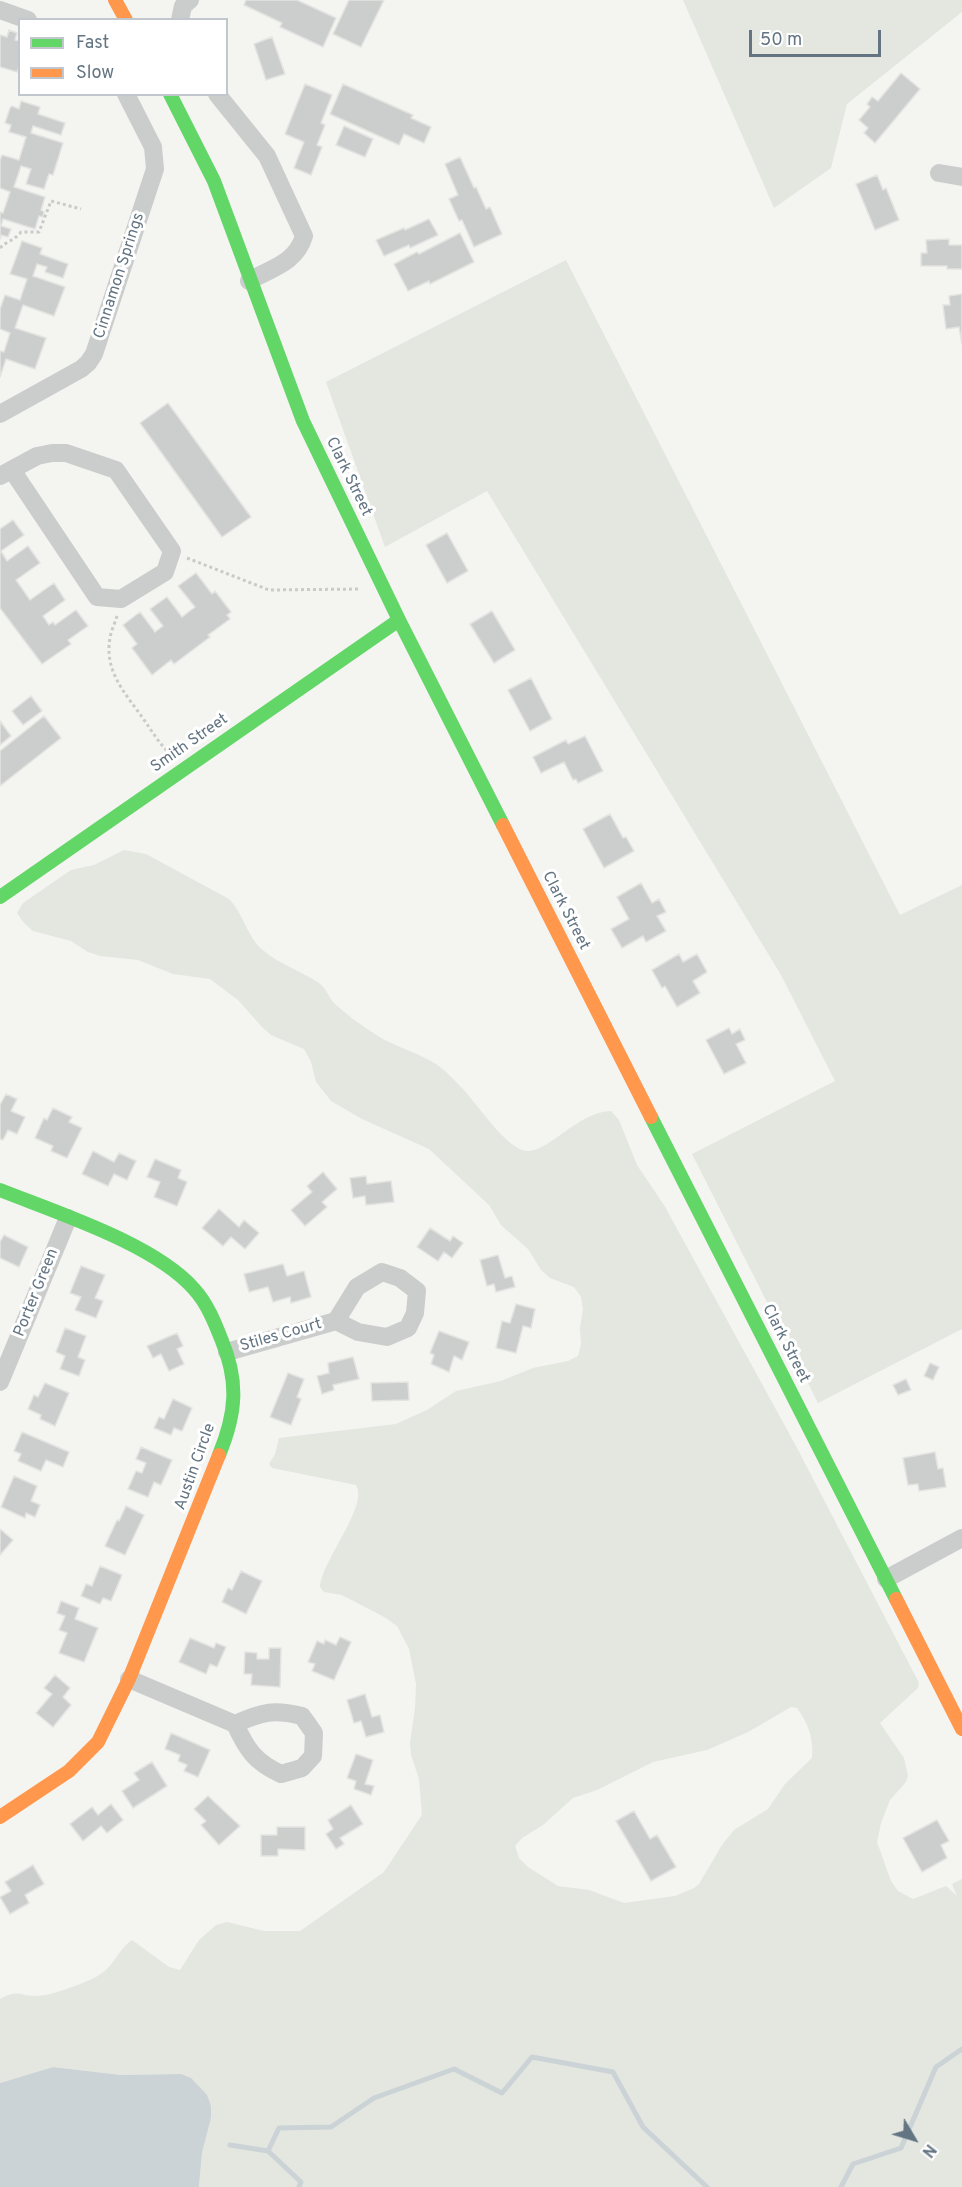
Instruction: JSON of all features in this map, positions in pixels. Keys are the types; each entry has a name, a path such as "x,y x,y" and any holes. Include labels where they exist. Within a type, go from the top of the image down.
{"main road":[{"path":"115,0 125,18"},
{"name":"Clark Street","path":"171,96 214,181 249,281 303,421 399,620 962,1729"},
{"name":"Smith Street","path":"0,897 399,620"},
{"name":"Austin Circle","path":"0,1190 127,1244 158,1260 190,1284 213,1318 227,1352 235,1382 233,1410 226,1439 129,1679 98,1742 69,1771 0,1817"}],"street":[{"path":"180,18 183,6 190,0"},
{"path":"0,10 22,18"},
{"name":"Cinnamon Springs","path":"0,414 81,369 94,354 155,169 153,147 127,96"},
{"path":"219,96 267,156 304,236 301,246 292,257 249,281"},
{"path":"939,173 962,177"},
{"path":"52,453 66,453 116,470 172,551 165,572 121,599 97,597 6,473 37,456 52,453"},
{"name":"Porter Green","path":"2,1372 68,1218"},
{"name":"Stiles Court","path":"227,1352 336,1321"},
{"path":"886,1579 962,1538"},
{"path":"129,1679 235,1724"}],"path":[{"path":"0,248 17,238 21,232 39,232 51,201 81,209"},
{"path":"172,551 269,590 363,589"},
{"path":"121,599 110,638 111,666 117,683 156,740 171,755"}],"shaded area":[{"path":"683,0 962,0 962,12 847,104 831,168 774,208"},
{"path":"566,260 900,915 962,885 962,1329 818,1403 692,1154 835,1081 781,975 487,491 385,547 326,382"},
{"path":"124,850 146,854 229,899 258,946 277,960 319,983 335,1004 383,1039 439,1066 501,1134 519,1148 527,1151 535,1150 576,1124 599,1113 611,1111 619,1120 637,1165 664,1205 796,1446 919,1683 918,1688 880,1723 904,1758 908,1776 906,1782 890,1800 877,1842 891,1881 898,1891 913,1899 946,1886 957,1896 952,1884 962,1879 962,2187 199,2187 202,2153 211,2118 181,2074 121,2075 53,2067 0,2083 0,1999 15,1994 35,1996 49,1994 86,1982 108,1968 132,1940 169,1967 180,1970 199,1940 216,1925 227,1922 264,1931 300,1931 384,1872 422,1815 419,1779 411,1755 410,1743 416,1684 409,1649 397,1626 386,1618 342,1595 324,1592 320,1587 328,1563 356,1506 358,1494 356,1485 272,1468 269,1464 275,1454 279,1438 396,1424 427,1410 456,1391 501,1381 533,1368 568,1361 578,1356 581,1344 580,1328 583,1309 581,1297 574,1287 550,1278 541,1270 528,1249 501,1225 489,1205 429,1149 362,1119 331,1101 316,1082 311,1062 304,1049 271,1035 238,1000 210,979 173,974 138,960 100,956 88,952 71,941 33,931 24,923 17,913 23,903 71,870 94,865","holes":["791,1707 797,1708 809,1732 812,1758 785,1784 768,1809 734,1830 722,1845 699,1884 694,1888 675,1896 624,1903 589,1890 558,1886 528,1867 519,1858 515,1846 522,1838 543,1825 573,1798 597,1790 653,1762 707,1750 748,1732"]},
{"path":"53,2067 121,2075 181,2074 191,2078 207,2095 211,2106 211,2118 202,2153 199,2187 0,2187 0,2083"}],"building":[{"path":"246,0 297,0 336,18 323,47 280,27 282,23 244,5"},
{"path":"349,0 384,0 361,47 333,34"},
{"path":"9,30 17,33 15,40 18,41 17,72 0,67 0,35 7,37"},
{"path":"272,37 285,74 266,80 254,44"},
{"path":"901,73 920,89 875,143 864,133 868,128 859,120 870,107 867,104 872,97 878,101"},
{"path":"305,84 332,95 321,123 325,125 317,145 322,147 311,175 294,168 304,142 285,134"},
{"path":"343,84 413,115 411,118 431,127 424,143 404,134 399,145 330,114"},
{"path":"21,101 40,107 38,114 65,123 61,135 33,126 31,133 63,143 53,175 49,174 44,189 26,184 31,169 21,166 14,187 45,197 41,210 44,212 43,217 39,216 35,229 3,219 1,226 11,229 8,237 1,235 0,239 0,212 3,213 10,192 0,188 0,160 2,155 19,160 26,137 9,132 11,125 5,123 10,108 12,106 19,109"},
{"path":"344,126 373,139 365,157 336,145"},
{"path":"460,157 474,188 476,187 486,209 490,207 502,234 474,247 462,220 459,221 449,199 458,195 445,164"},
{"path":"877,175 883,190 886,188 899,220 875,230 856,184"},
{"path":"429,219 438,235 410,248 409,245 384,256 376,240"},
{"path":"460,233 474,262 430,284 429,281 408,291 394,264"},
{"path":"949,239 949,245 962,245 962,269 947,269 947,266 921,266 921,253 927,253 926,240"},
{"path":"22,241 42,248 40,254 68,264 63,278 45,272 47,267 37,264 33,276 65,287 54,316 23,305 15,328 46,338 35,369 6,359 0,377 0,351 4,352 10,333 0,329 0,309 5,295 20,300 27,279 10,274"},
{"path":"962,294 962,344 959,327 946,329 943,305 950,305 949,296"},
{"path":"168,403 251,517 222,537 140,423"},
{"path":"13,520 24,535 1,551 7,561 28,546 40,563 16,580 30,600 54,583 65,600 43,616 49,625 53,622 55,625 76,610 88,626 68,640 71,644 42,664 0,608 0,529"},
{"path":"447,533 468,571 447,583 426,545"},
{"path":"196,573 212,594 215,591 231,612 227,615 230,619 174,664 171,660 152,675 132,648 137,644 123,625 140,612 155,632 163,626 150,609 167,597 182,617 195,607 178,586"},
{"path":"492,611 515,650 494,663 470,624"},
{"path":"531,678 552,719 530,731 508,690"},
{"path":"31,696 42,711 23,725 12,711"},
{"path":"44,716 61,738 0,786 0,751"},
{"path":"0,721 11,736 0,745"},
{"path":"585,736 603,771 578,783 576,779 573,780 564,762 541,773 533,757 566,740 568,744"},
{"path":"610,814 623,838 626,837 634,851 604,868 583,829"},
{"path":"641,883 652,903 659,899 666,912 657,916 666,931 646,942 643,936 622,948 611,929 629,919 617,897"},
{"path":"679,954 683,962 697,954 707,972 693,981 700,993 677,1007 665,986 662,988 652,970"},
{"path":"729,1028 732,1034 740,1029 745,1040 736,1044 746,1063 724,1074 706,1040"},
{"path":"6,1094 17,1099 11,1111 25,1117 17,1134 8,1130 3,1140 0,1139 0,1105"},
{"path":"53,1108 72,1117 69,1122 82,1128 67,1158 51,1151 53,1146 35,1138 44,1118 47,1120"},
{"path":"93,1151 114,1162 119,1153 136,1161 127,1180 114,1174 108,1186 82,1174"},
{"path":"155,1159 181,1170 178,1178 187,1182 177,1206 154,1197 160,1182 147,1177"},
{"path":"323,1172 337,1189 322,1202 327,1207 305,1226 291,1210 312,1192 307,1186"},
{"path":"366,1176 367,1184 391,1181 394,1202 366,1205 365,1196 353,1198 350,1178"},
{"path":"219,1209 239,1227 244,1220 259,1233 245,1249 231,1237 223,1246 202,1228"},
{"path":"430,1228 450,1241 453,1236 463,1243 452,1258 444,1252 438,1261 417,1247"},
{"path":"4,1235 28,1247 19,1267 0,1258 0,1242"},
{"path":"498,1255 505,1278 512,1276 515,1287 496,1292 494,1284 487,1286 480,1260"},
{"path":"283,1264 287,1276 304,1271 311,1297 291,1303 290,1297 273,1302 268,1287 249,1292 244,1274"},
{"path":"81,1266 105,1275 95,1298 103,1301 96,1318 75,1310 81,1297 70,1293"},
{"path":"516,1304 535,1309 531,1328 523,1326 516,1353 496,1348 502,1321 510,1323"},
{"path":"65,1328 86,1336 78,1357 85,1360 79,1376 60,1369 65,1356 56,1352"},
{"path":"439,1331 469,1342 462,1360 454,1356 449,1372 431,1364 434,1355 430,1353"},
{"path":"177,1333 183,1346 177,1349 184,1364 169,1371 161,1354 153,1358 147,1346"},
{"path":"353,1357 359,1379 333,1385 334,1390 322,1394 317,1376 329,1373 328,1363"},
{"path":"930,1363 939,1367 933,1380 924,1376"},
{"path":"288,1373 304,1379 297,1397 301,1399 291,1425 270,1417"},
{"path":"906,1379 911,1390 898,1395 893,1385"},
{"path":"408,1382 409,1400 372,1401 371,1383"},
{"path":"45,1383 69,1393 55,1426 40,1419 41,1415 28,1409 34,1395 38,1397"},
{"path":"173,1399 192,1408 182,1431 174,1428 171,1435 154,1428 159,1417 164,1419"},
{"path":"22,1432 69,1452 63,1467 46,1460 41,1471 18,1461 21,1454 14,1451"},
{"path":"141,1447 172,1460 161,1485 154,1482 148,1497 128,1489 136,1471 142,1473 146,1463 136,1459"},
{"path":"935,1452 938,1469 943,1468 946,1487 919,1491 918,1484 908,1485 903,1458"},
{"path":"14,1476 37,1486 31,1501 40,1505 35,1517 26,1513 25,1518 1,1507"},
{"path":"126,1506 144,1515 125,1555 105,1546"},
{"path":"0,1529 13,1540 0,1555"},
{"path":"100,1566 122,1575 111,1601 103,1598 100,1604 81,1596 86,1584 92,1586"},
{"path":"241,1571 262,1581 246,1614 222,1602 228,1588 232,1590"},
{"path":"61,1601 79,1608 75,1619 98,1628 84,1662 59,1653 67,1633 59,1630 65,1616 57,1613"},
{"path":"340,1637 351,1642 334,1680 312,1671 315,1664 308,1662 317,1641 324,1644 325,1640 336,1645"},
{"path":"190,1638 214,1648 216,1643 226,1647 217,1667 210,1664 206,1674 179,1662"},
{"path":"269,1648 281,1648 280,1687 251,1685 252,1674 244,1674 245,1652 257,1653 257,1659 269,1659"},
{"path":"55,1675 70,1688 63,1697 71,1705 53,1727 36,1713 52,1694 44,1688"},
{"path":"365,1694 372,1717 380,1715 384,1732 366,1737 361,1721 354,1723 347,1700"},
{"path":"171,1733 210,1750 198,1777 184,1771 187,1765 178,1761 180,1755 165,1749"},
{"path":"356,1754 373,1760 365,1784 374,1786 371,1795 354,1789 356,1781 347,1778"},
{"path":"152,1762 167,1786 133,1808 122,1791 139,1780 134,1773"},
{"path":"208,1796 240,1826 219,1845 201,1825 206,1821 194,1809"},
{"path":"111,1804 123,1820 107,1833 101,1826 83,1841 70,1824 92,1807 98,1815"},
{"path":"351,1805 363,1824 340,1838 344,1844 336,1849 326,1834 333,1829 328,1820"},
{"path":"634,1811 650,1839 657,1835 676,1867 651,1881 616,1821"},
{"path":"937,1820 949,1841 941,1845 947,1858 922,1872 903,1838"},
{"path":"277,1827 305,1827 305,1850 278,1849 278,1856 261,1856 261,1835 277,1835"},
{"path":"33,1865 44,1884 25,1895 29,1903 10,1914 0,1897 11,1891 5,1882"}],"waterway":[{"path":"841,2187 853,2164 901,2148 936,2067 962,2049"},
{"path":"299,2187 301,2182 268,2151 279,2128 331,2127 374,2098 454,2069 502,2093 532,2057 613,2072 643,2127 707,2187"},
{"path":"230,2145 268,2151"}],"traffic: fast":[{"path":"171,96 214,181 303,421 399,620 503,825"},
{"path":"0,897 399,620"},
{"path":"651,1117 896,1599"},
{"path":"0,1190 75,1219 130,1244 177,1273 199,1295 222,1341 233,1384 232,1412 219,1455"}],"traffic: slow":[{"path":"115,0 125,18"},
{"path":"503,825 651,1117"},
{"path":"0,1817 69,1771 98,1742 129,1679 219,1455"},
{"path":"896,1599 962,1729"}]}
